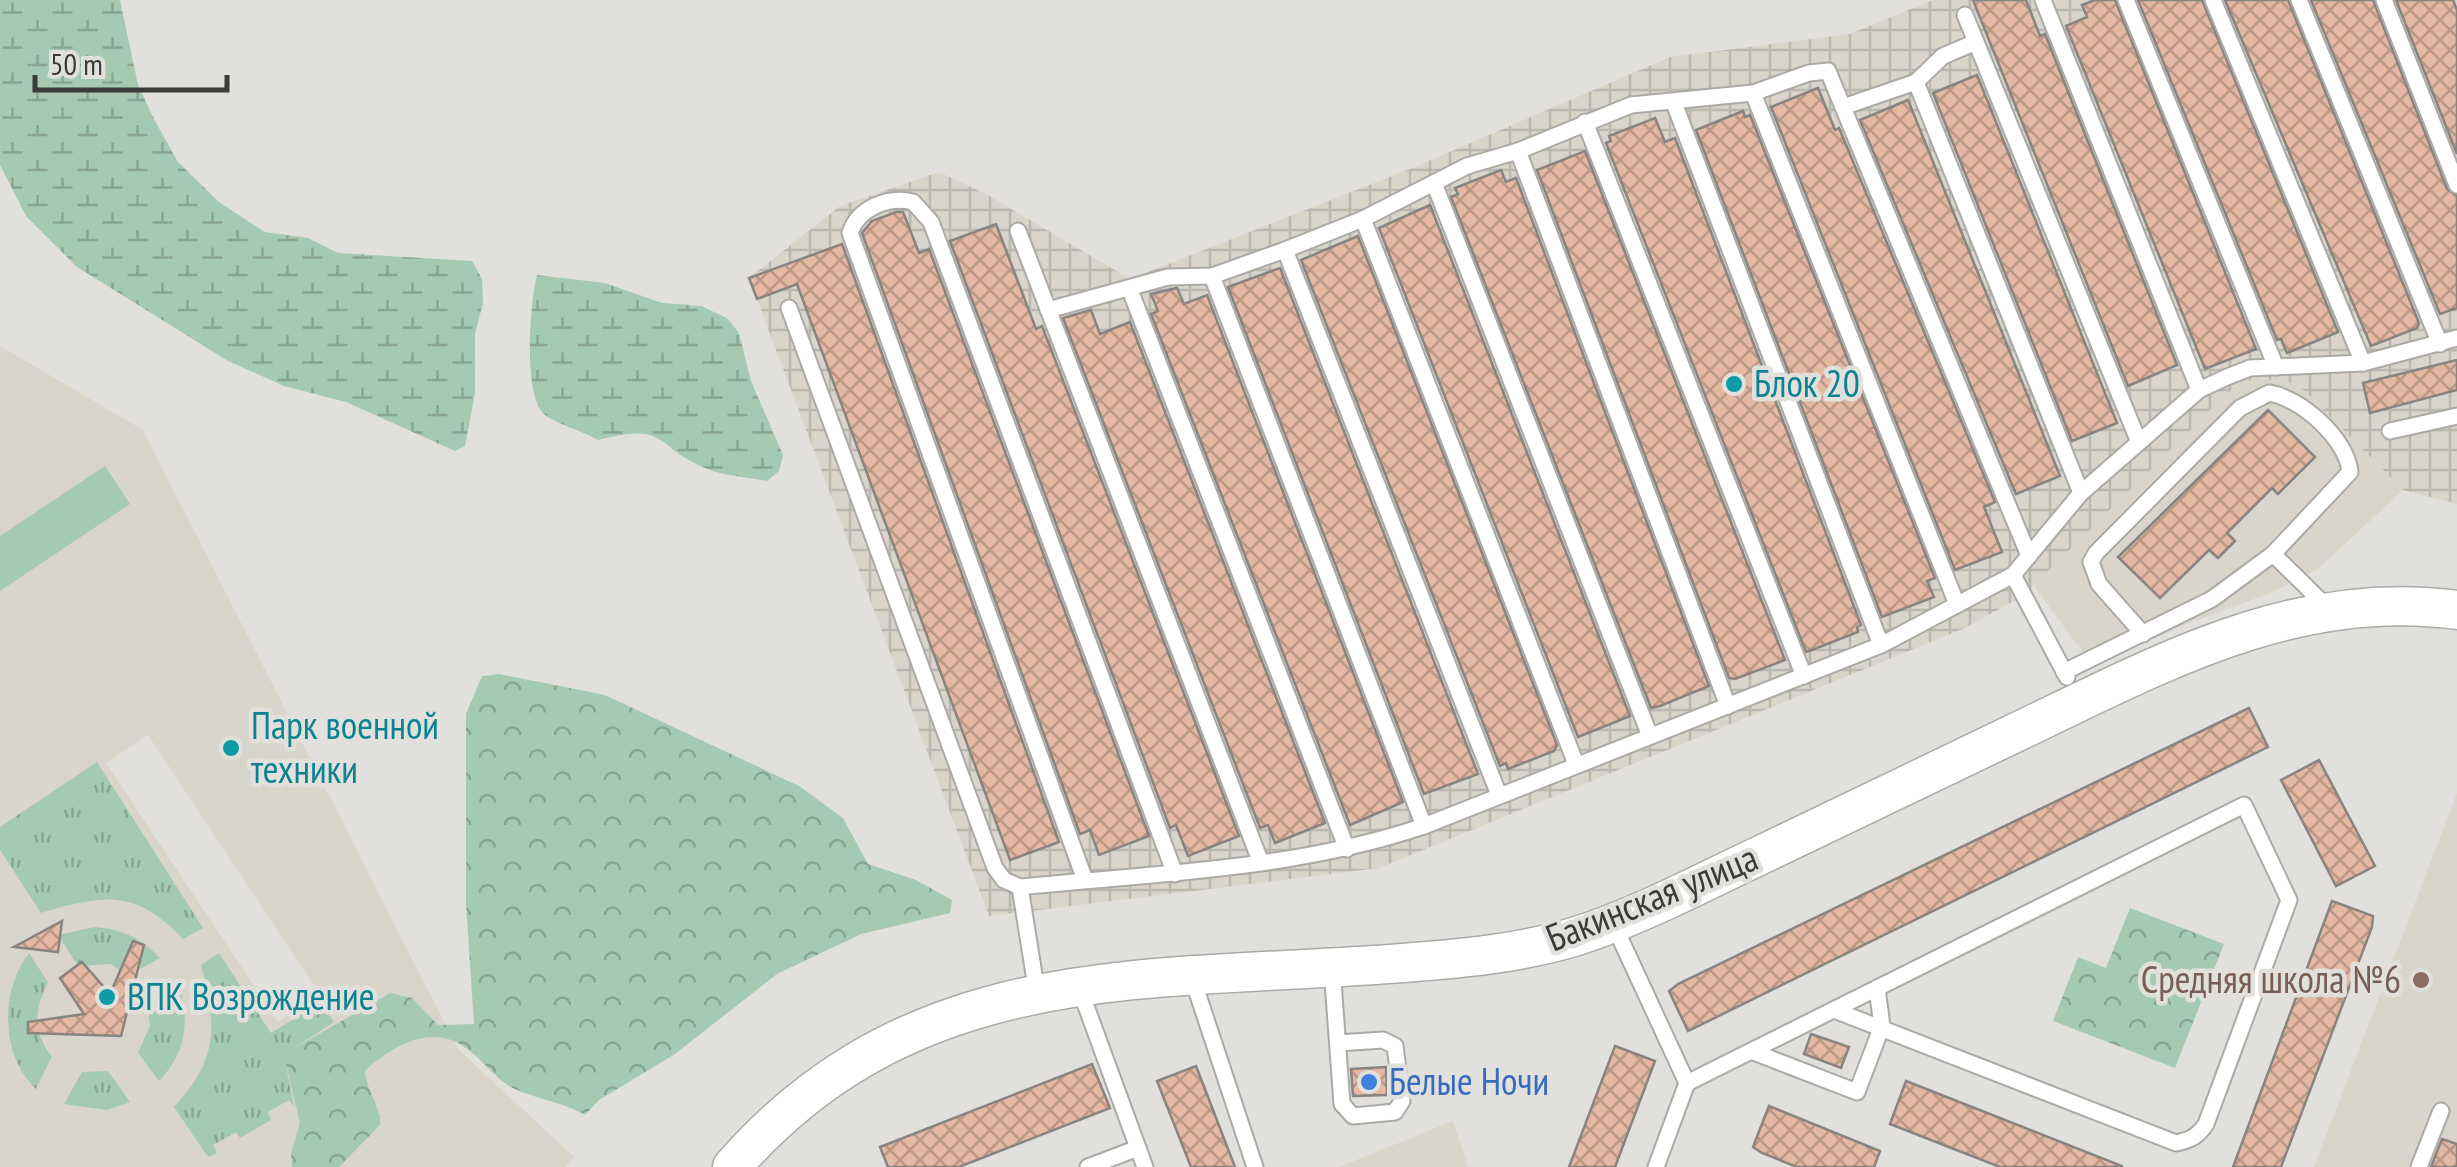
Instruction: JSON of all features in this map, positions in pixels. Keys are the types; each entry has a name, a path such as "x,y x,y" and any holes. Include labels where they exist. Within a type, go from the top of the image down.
{"street":[{"name":"Бакинская улица","path":"732,1167 788,1109 867,1054 950,1015 1079,987 1498,954 1613,923 2072,687 2216,639 2330,611 2404,607 2457,610"}],"lane":[{"path":"2043,0 2199,390"},
{"path":"2126,0 2276,368"},
{"path":"2213,0 2362,363"},
{"path":"2300,0 2440,344"},
{"path":"2384,0 2457,185"},
{"path":"1965,15 2138,440"},
{"path":"1843,107 1916,82 1943,56 1976,42"},
{"path":"1048,310 1168,277 1212,276 1363,219 1467,166 1518,151 1631,105 1752,94 1809,73 1828,71 2029,556"},
{"path":"1916,82 2081,492"},
{"path":"1752,94 1956,602"},
{"path":"1674,102 1881,645"},
{"path":"1585,122 1804,676"},
{"path":"1518,151 1728,706"},
{"path":"1434,182 1650,736"},
{"path":"1085,880 850,233 861,213 890,201 913,202 931,222 1176,874"},
{"path":"1363,219 1576,764"},
{"path":"1018,231 1261,863"},
{"path":"1284,250 1499,795"},
{"path":"1212,276 1424,826"},
{"path":"1130,290 1347,848"},
{"path":"789,308 994,868 1004,880 1020,887 1261,863 1347,848 1424,826 1881,645 2013,575 2081,492 2199,390 2250,368 2362,363 2457,338"},
{"path":"2013,575 2072,687 2143,634 2212,599 2274,554 2350,472 2343,449 2296,402 2269,393 2240,408 2096,553 2092,562 2099,584 2143,634"},
{"path":"2390,431 2457,416"},
{"path":"2274,554 2330,611"},
{"path":"1656,1167 1687,1083 2244,806 2289,900 2206,1124 2198,1135 2186,1141 2176,1142 1834,1010"},
{"path":"1020,887 1037,994"},
{"path":"1613,923 1687,1083"},
{"path":"1332,968 1338,1043 1345,1110 1353,1116 1395,1112 1402,1101 1395,1046 1383,1040 1338,1043"},
{"path":"1192,977 1255,1167"},
{"path":"1079,987 1145,1167"},
{"path":"1750,1051 1857,1092 1882,1026 1877,988"},
{"path":"2420,1167 2441,1111"},
{"path":"1088,1167 1138,1148"}],"shaded area":[{"path":"1933,0 2457,0 2457,504 2403,490 2305,391 2285,380 2256,379 2235,386 2023,596 1965,628 1379,868 989,916 749,278 840,206 939,172 986,194 1130,279 1415,167 1670,57 1850,34"},
{"name":"Парк военной техники","path":"0,346 143,430 458,1049 574,1157 565,1167 0,1167","holes":["148,735 319,993 278,1022 106,763"]},
{"path":"2256,379 2285,380 2305,391 2403,490 2319,568 2273,592 2179,627 2093,666 2034,586 2235,386"},
{"name":"Средняя школа №6","path":"2457,793 2457,1167 2314,1167"},
{"path":"1453,1121 1468,1167 1339,1167"}],"green space":[{"path":"0,0 120,0 138,85 178,162 219,202 265,232 308,238 338,253 472,261 482,279 483,303 475,334 475,393 465,446 455,451 346,402 284,386 228,361 77,267 26,216 0,165"},
{"path":"537,275 605,283 662,303 701,306 727,318 739,333 751,381 783,455 779,471 767,481 720,473 688,459 658,438 637,433 598,440 543,413 530,367"},
{"path":"105,466 130,504 0,591 0,536"},
{"path":"499,674 605,695 799,786 843,818 868,864 916,880 952,900 950,913 861,934 777,974 675,1054 599,1100 585,1115 511,1087 456,1042 428,1037 401,1045 365,1071 380,1125 339,1167 292,1167 291,1153 300,1123 285,1060 293,1049 390,993 412,998 438,1025 474,1024 466,905 466,714 482,676"},
{"path":"97,762 203,928 183,939 149,911 117,900 83,902 41,913 0,850 0,827"},
{"path":"2130,908 2224,944 2175,1068 2053,1021 2078,957 2106,968"},
{"path":"94,927 130,935 160,958 129,975 110,964 78,966 58,935"},
{"path":"29,953 48,982 37,1020 41,1038 52,1056 36,1089 16,1059 8,1022 13,985"},
{"path":"219,953 271,1033 321,1002 334,1022 293,1049 285,1060 294,1107 289,1100 268,1112 271,1120 240,1138 236,1132 213,1145 217,1153 208,1157 174,1107 207,1056 210,1006 201,965"},
{"path":"178,984 184,1036 175,1059 159,1081 138,1053 150,1026 147,1004"},
{"path":"108,1071 130,1102 107,1110 64,1104 82,1072"}],"building":[{"path":"1973,0 2026,0 2040,36 2045,34 2177,365 2128,386"},
{"path":"2115,0 2256,349 2205,369 2066,26 2087,17 2082,5"},
{"path":"2138,0 2202,0 2338,332 2287,353 2281,339 2277,340"},
{"path":"2225,0 2288,0 2419,323 2417,328 2371,346"},
{"path":"2311,0 2373,0 2447,189 2457,196 2457,308 2440,314"},
{"path":"2396,0 2453,0 2457,10 2457,154"},
{"path":"1977,75 2117,423 2072,441 1933,93"},
{"path":"1818,88 1835,130 1839,128 1995,502 1984,507 2002,552 1955,570 1771,107"},
{"path":"1908,100 2060,476 2016,494 1860,120"},
{"path":"1743,111 1745,117 1750,115 1935,578 1927,581 1934,597 1882,617 1696,130"},
{"name":"Блок 20","path":"1655,118 1665,142 1675,138 1861,625 1858,632 1806,652 1606,143 1611,141 1609,136"},
{"path":"1585,151 1785,660 1735,679 1729,678 1537,170"},
{"path":"1501,170 1506,182 1516,178 1709,686 1660,706 1651,708 1451,197 1458,194 1455,188"},
{"path":"1430,205 1630,716 1578,737 1379,228"},
{"path":"903,212 919,253 929,249 1149,836 1099,855 1090,830 1080,834 862,233 872,221"},
{"path":"996,224 1036,329 1042,326 1239,836 1188,856 1176,825 1170,828 950,241"},
{"path":"1358,236 1557,745 1554,751 1508,769 1506,763 1500,766 1301,260"},
{"path":"842,244 1059,842 1010,860 797,284 757,299 749,278"},
{"path":"1280,268 1478,774 1424,794 1228,287"},
{"path":"1177,288 1184,304 1207,295 1403,802 1350,825 1151,314 1158,311 1151,294"},
{"path":"1091,310 1100,334 1130,322 1325,823 1275,843 1268,825 1260,828 1063,318"},
{"path":"2457,360 2457,390 2370,413 2363,383"},
{"path":"2268,410 2315,457 2278,494 2272,488 2227,533 2235,541 2218,558 2209,550 2160,598 2118,557"},
{"path":"2249,708 2268,747 1688,1031 1669,991 1678,984"},
{"path":"2319,760 2375,866 2336,886 2281,780"},
{"path":"2332,901 2373,916 2372,927 2281,1167 2233,1167"},
{"path":"62,921 58,952 14,947"},
{"name":"ВПК Возрождение","path":"133,941 144,945 121,1036 28,1033 28,1022 84,1014 60,978 82,962 110,994"},
{"path":"1811,1034 1849,1047 1841,1068 1804,1054"},
{"path":"1615,1046 1655,1061 1615,1167 1569,1167"},
{"path":"1092,1064 1110,1108 959,1167 888,1167 880,1147"},
{"path":"1196,1066 1235,1167 1191,1167 1157,1081"},
{"name":"Белые Ночи","path":"1386,1067 1387,1095 1353,1096 1351,1069"},
{"path":"1906,1081 2122,1167 2000,1167 1890,1124"},
{"path":"1769,1106 1880,1151 1874,1167 1797,1167 1762,1153 1753,1147"},
{"path":"2442,1139 2457,1144 2457,1167 2431,1167"}],"place":[{"name":"Блок 20","path":"1734,384"},
{"name":"Парк военной техники","path":"231,748"},
{"name":"Средняя школа №6","path":"2421,980"},
{"name":"ВПК Возрождение","path":"107,997"},
{"name":"Белые Ночи","path":"1369,1082"}]}
